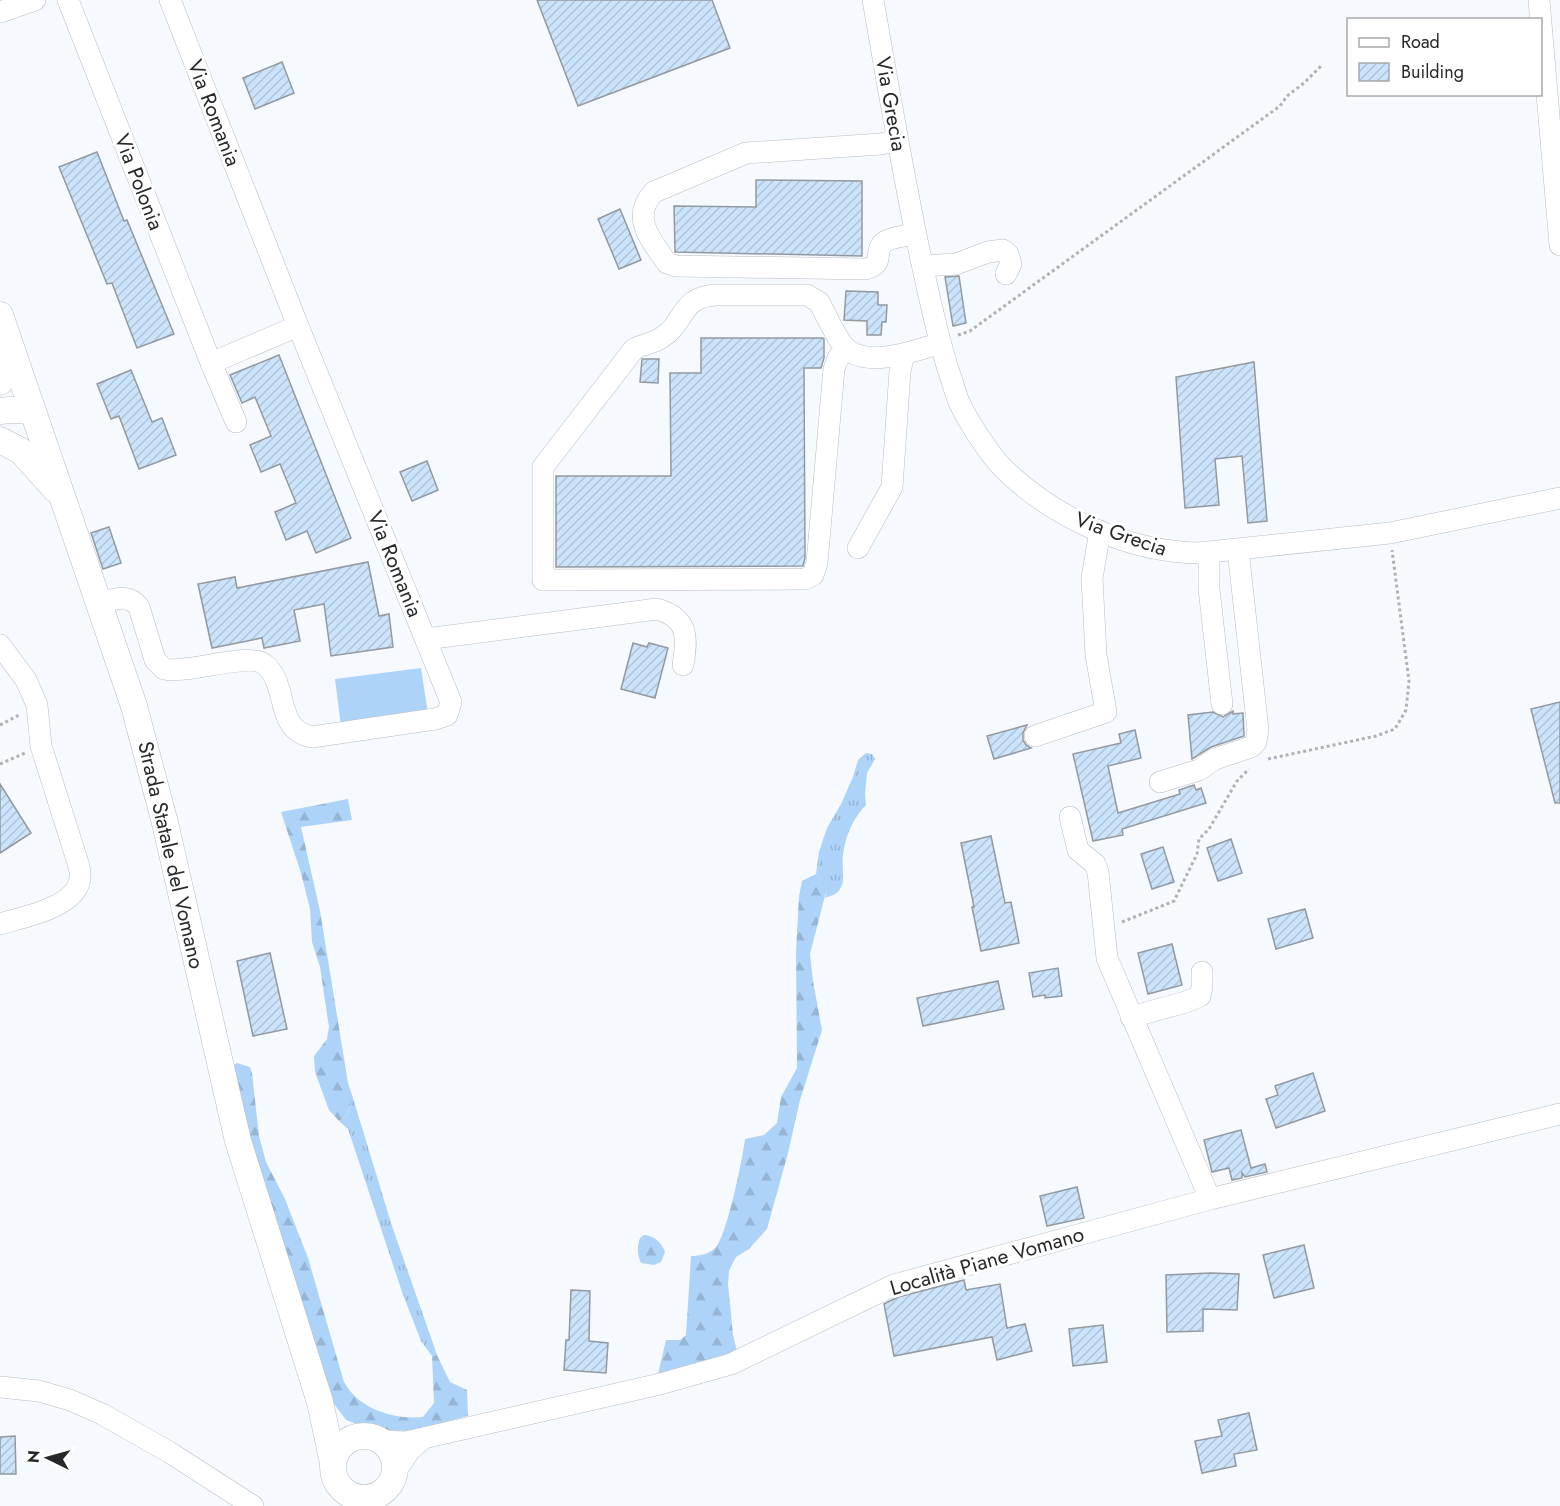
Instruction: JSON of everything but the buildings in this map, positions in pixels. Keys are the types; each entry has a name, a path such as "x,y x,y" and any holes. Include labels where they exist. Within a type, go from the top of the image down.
{"main road":[{"name":"Strada Statale del Vomano","path":"0,315 100,603 148,754 238,1141 320,1402 333,1463"},
{"path":"0,342 2,371 0,382"},
{"path":"0,411 33,411"},
{"path":"0,434 24,422 33,411"},
{"path":"0,440 6,441 21,451 64,499"},
{"name":"Strada Statale del Vomano","path":"320,1402 333,1420 346,1428 373,1438"},
{"path":"373,1438 392,1455 395,1472 392,1482 374,1501 350,1500 335,1480 333,1463 340,1447 347,1441 373,1438"}],"street":[{"path":"0,12 35,0"},
{"name":"Via Polonia","path":"68,0 210,363 236,422"},
{"name":"Via Romania","path":"100,603 124,598 131,598 135,602 139,607 154,660 164,669 189,669 253,659 265,664 275,679 290,725 300,735 312,737 435,719 447,715 451,702 298,326 170,0"},
{"name":"Via Grecia","path":"873,0 915,234 940,343 960,404 1005,470 1039,498 1069,517 1100,531 1156,549 1177,553 1209,553 1390,533 1560,498"},
{"path":"1539,0 1541,18"},
{"path":"1542,35 1560,245"},
{"path":"897,140 881,144 746,153 654,192 643,209 644,222 648,235 667,263 676,266 866,269 873,267 879,261 880,248 883,243 915,234"},
{"path":"923,266 956,264 988,252 1003,250 1008,254 1011,264 1006,274"},
{"path":"847,349 838,358 834,369 817,563 813,575 805,579 543,580 543,467 634,349 662,338 695,299 704,295 807,295 819,302 842,344 854,355 864,358 904,354 940,343"},
{"path":"210,363 298,326"},
{"path":"858,548 892,487 900,371 904,354"},
{"path":"1035,736 1106,712 1096,655 1092,579 1100,531"},
{"path":"1160,782 1199,770 1215,759 1251,747 1256,742 1258,730 1238,550"},
{"path":"1209,553 1209,589 1222,704"},
{"path":"426,639 657,609 672,614 681,621 686,649 683,665"},
{"path":"0,645 26,680 37,705 41,746 81,877 72,895 62,903 0,924"},
{"path":"1070,817 1078,850 1095,864 1098,872 1107,958 1210,1199"},
{"path":"1131,1017 1200,996 1202,972"},
{"name":"Località Piane Vomano","path":"373,1438 406,1442 660,1384 731,1364 894,1286 1210,1199 1560,1114"},
{"path":"0,1387 39,1391 70,1400 102,1414 169,1452 252,1506"},
{"path":"395,1472 410,1450 424,1438"}],"path":[{"path":"940,343 970,331 1203,162 1280,105 1320,66"},
{"path":"1265,759 1377,736 1395,729 1406,710 1409,681 1390,533"},
{"path":"0,764 41,746"},
{"path":"1105,931 1111,926 1174,901 1197,854 1199,839 1209,829 1237,781 1253,765"}],"green space":[{"path":"421,668 428,714 341,726 335,679"},
{"path":"866,753 872,754 875,759 867,773 866,805 850,828 846,841 841,888 837,893 825,898 825,884 816,874 819,852 827,828 853,777 858,760"},
{"path":"348,799 352,820 301,827 320,911 348,1083 353,1098 347,1116 339,1121 329,1110 315,1072 314,1056 327,1039 329,1027 320,967 312,942 310,909 281,812"},
{"path":"816,874 824,880 827,888 810,954 822,1030 800,1100 767,1229 749,1249 736,1257 729,1270 728,1284 733,1335 737,1351 658,1374 666,1340 680,1340 686,1335 691,1256 711,1251 720,1240 734,1195 745,1139 764,1135 777,1123 781,1097 797,1068 796,952 799,896 802,881"},
{"path":"237,1063 250,1067 259,1136 266,1162 285,1199 308,1258 344,1382 358,1399 378,1411 400,1417 423,1417 434,1403 432,1356 437,1355 450,1382 467,1390 468,1416 411,1431 373,1430 346,1420 329,1397 259,1188 231,1067"},
{"path":"353,1098 391,1223 437,1355 432,1356 421,1341 402,1292 348,1129 339,1121 347,1116"},
{"path":"644,1235 654,1238 662,1245 665,1252 661,1262 654,1265 641,1263 638,1247 640,1238"}]}
